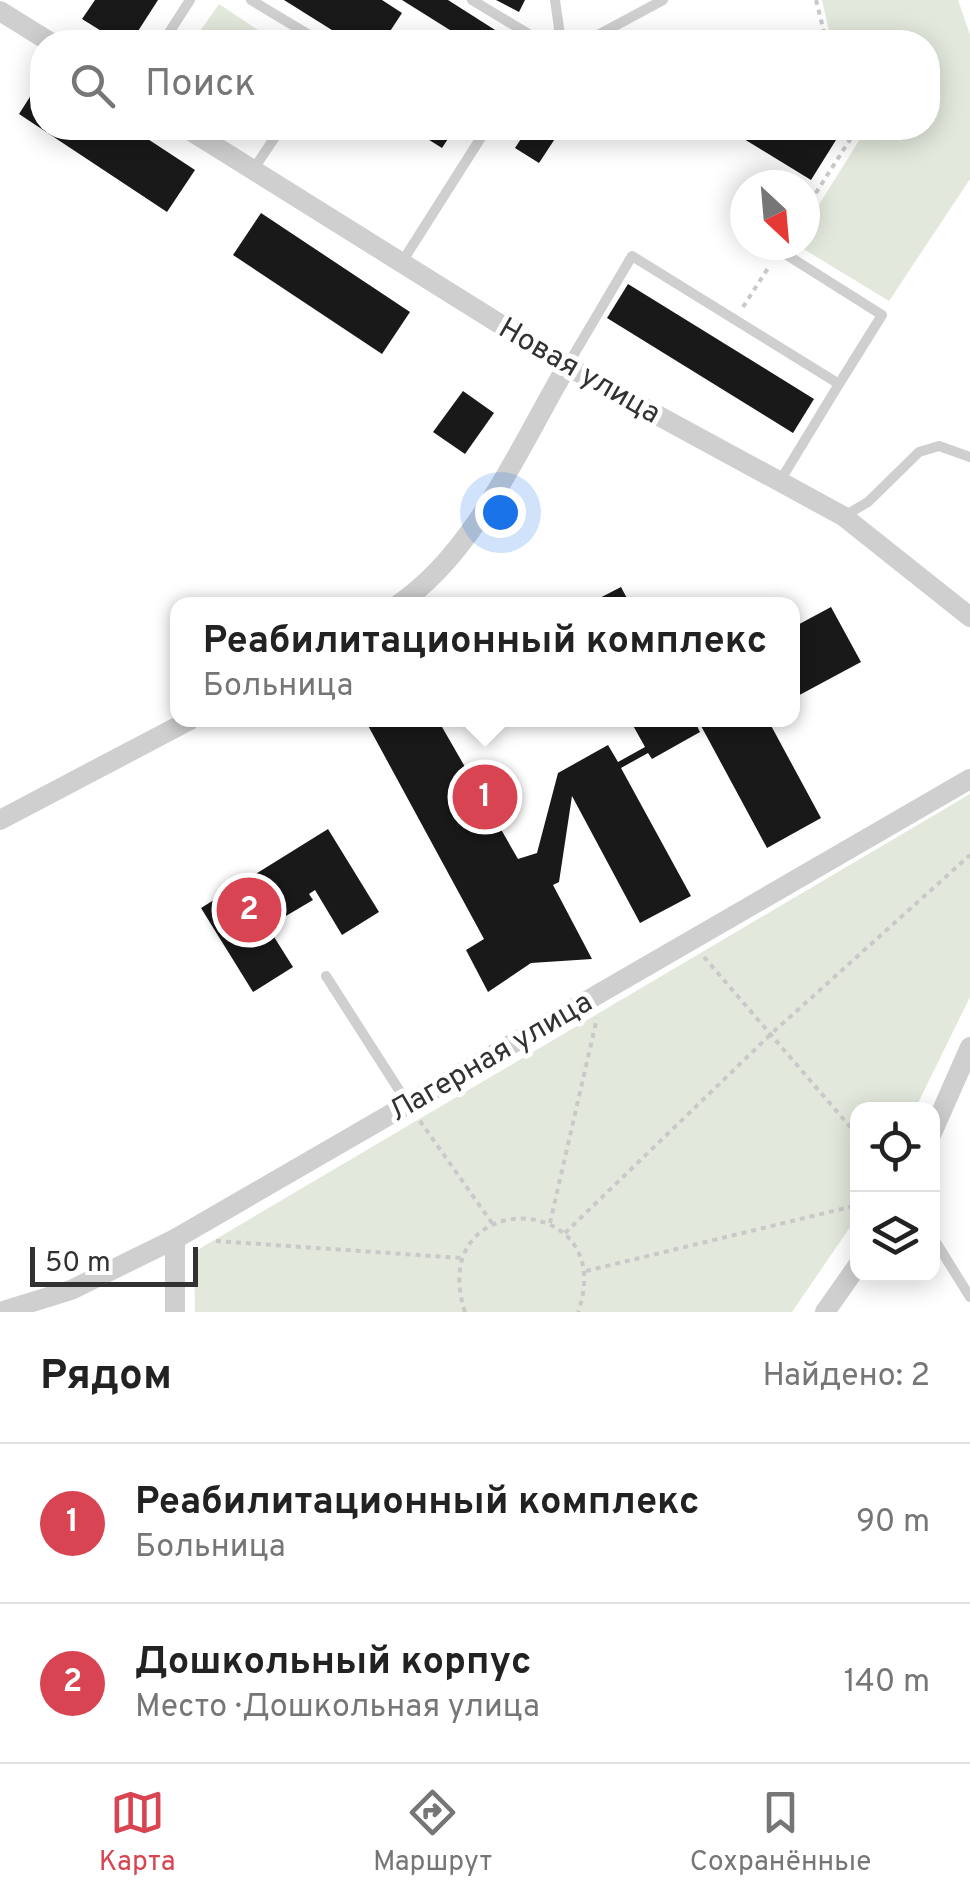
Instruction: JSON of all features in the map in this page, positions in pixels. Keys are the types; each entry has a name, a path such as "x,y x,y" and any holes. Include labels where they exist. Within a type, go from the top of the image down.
{"street":[{"path":"8,9 35,30"},
{"name":"Новая улица","path":"205,140 567,366 843,516 970,616"},
{"path":"409,597 425,586 470,532 567,366"},
{"path":"0,820 177,727"},
{"name":"Лагерная улица","path":"0,1312 71,1290 175,1239 970,779"},
{"path":"940,1115 970,1047"},
{"path":"175,1239 176,1312"},
{"path":"825,1312 850,1276"}],"lane":[{"path":"171,30 190,0"},
{"path":"251,0 301,30"},
{"path":"472,0 522,30"},
{"path":"556,0 560,30"},
{"path":"607,30 663,0"},
{"path":"254,170 274,140"},
{"path":"401,263 479,140"},
{"path":"567,366 632,256 838,384"},
{"path":"779,482 882,315 795,260"},
{"path":"843,516 868,502 919,452 939,446 970,457"},
{"path":"326,976 408,1104"},
{"path":"940,1249 970,1298"}],"path":[{"path":"816,0 824,30"},
{"path":"820,187 850,140"},
{"path":"735,320 769,260"},
{"path":"565,1233 771,1034 970,855"},
{"path":"690,940 850,1127"},
{"path":"550,1223 604,990"},
{"path":"408,1104 492,1224"},
{"path":"586,1270 850,1207"},
{"path":"464,1312 457,1286 460,1258 473,1238 492,1224 521,1217 550,1223 565,1233 578,1250 586,1270 586,1292 578,1312"},
{"path":"213,1241 460,1258"}],"shaded area":[{"path":"822,0 958,0 970,35 970,179 889,301 820,259 820,203 859,140 940,140 940,30 829,30"},
{"path":"219,4 258,30 201,30"},
{"path":"970,794 970,997 918,1102 850,1102 850,1227 792,1312 195,1312 194,1252"}],"building":[{"path":"95,0 158,0 139,30 100,30 82,19"},
{"path":"284,0 382,0 402,13 391,30 332,30"},
{"path":"402,0 448,0 495,30 450,30"},
{"path":"496,0 525,0 519,12"},
{"path":"30,97 30,121 19,114"},
{"path":"58,140 149,140 195,170 167,212"},
{"path":"429,140 447,140 442,148"},
{"path":"520,140 554,140 539,163 515,148"},
{"path":"746,140 836,140 817,170 795,170"},
{"path":"261,213 410,312 382,354 233,255"},
{"path":"628,284 814,399 793,433 607,318"},
{"path":"463,391 494,413 465,454 433,432"},
{"path":"621,587 626,597 602,597"},
{"path":"831,607 861,662 800,695 800,624"},
{"path":"369,727 442,727 518,859 537,853 558,773 608,745 618,762 645,747 634,727 698,727 700,732 652,759 648,753 621,768 691,896 640,923 572,796 559,882 553,885 592,959 531,963 488,992 466,950 484,939"},
{"path":"702,727 772,727 821,818 767,848"},
{"path":"328,829 379,912 342,935 315,890 309,894 313,900 274,923 271,917 264,921 293,967 253,992 201,908"}],"place":[{"name":"Реабилитационный комплекс","path":"485,797"},
{"name":"Дошкольный корпус","path":"249,910"}]}
